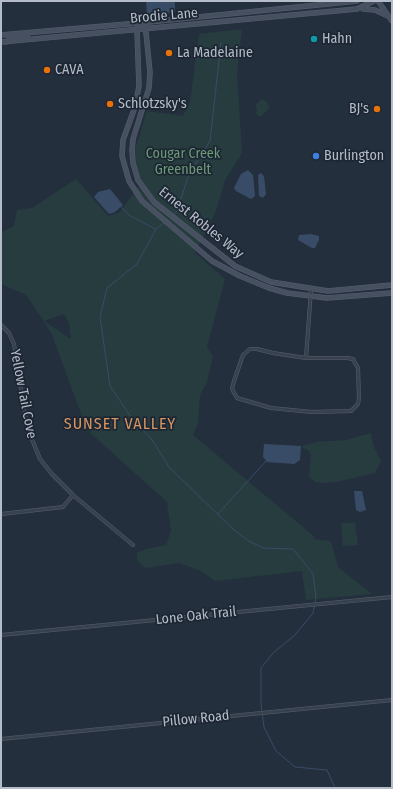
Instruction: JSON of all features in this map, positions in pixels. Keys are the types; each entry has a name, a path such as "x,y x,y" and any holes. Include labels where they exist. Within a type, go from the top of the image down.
{"street":[{"path":"345,4 350,1"},
{"name":"Brodie Lane","path":"1,35 345,4 357,1"},
{"name":"Brodie Lane","path":"2,41 357,10 374,1"},
{"path":"378,1 392,21"},
{"path":"357,10 375,10 388,16"},
{"path":"230,21 233,19 257,15 259,12"},
{"name":"Ernest Robles Way","path":"145,22 150,72 149,88 133,139 133,162 144,190 166,212 235,266 271,282 328,292 392,285"},
{"name":"Ernest Robles Way","path":"139,23 137,30 139,86 135,107 124,140 123,165 129,181 138,196 212,261 240,276 274,290 311,296 337,298 392,293"},
{"path":"2,41 11,38 31,36 36,32"},
{"path":"2,41 7,35"},
{"path":"306,358 311,290"},
{"name":"Yellow Tail Cove","path":"1,325 9,333 14,344 27,427 34,448 46,468 74,495 133,545"},
{"path":"250,349 306,358 347,358 355,362 358,368 359,398 355,409 331,412 293,410 240,400 234,394 232,388 243,355 250,349"},
{"path":"1,514 63,507 74,495"},
{"name":"Lone Oak Trail","path":"1,635 392,597"},
{"name":"Pillow Road","path":"1,739 392,700"}],"green space":[{"name":"Cougar Creek Greenbelt","path":"242,29 237,73 242,153 225,180 216,211 195,253 225,279 207,347 213,357 207,382 200,395 198,424 193,435 315,537 313,539 331,541 338,567 372,594 306,600 302,571 215,581 201,571 179,563 145,568 137,560 137,553 146,549 166,545 171,531 167,502 87,430 52,335 26,295 1,284 1,232 14,226 17,210 32,208 76,179 108,216 120,212 142,182 136,166 135,150 147,111 183,116 190,103 199,34","holes":["64,314 69,323 71,339 44,321"]},
{"path":"262,99 266,101 270,107 261,117 258,116 256,112 257,110 255,105"},
{"path":"371,433 374,447 381,461 375,473 337,482 321,483 315,482 309,477 311,455 308,450 302,448 303,446 316,442 346,440"},
{"path":"342,523 355,523 358,545 343,546"}],"water":[{"path":"146,1 175,1 175,12 147,15"},
{"path":"248,170 253,175 255,196 251,199 236,191 234,188 241,174"},
{"path":"261,173 264,176 266,194 263,198 259,196 258,175"},
{"path":"110,189 123,205 115,212 109,214 94,197 98,192"},
{"path":"311,234 319,236 319,240 315,248 312,248 298,240 299,235"},
{"path":"264,444 301,446 300,460 294,464 267,462 263,457"},
{"path":"354,491 362,491 366,510 360,512 356,510"}],"waterway":[{"path":"173,215 177,211 189,174 210,141 221,43"},
{"path":"121,207 129,215 155,229"},
{"path":"165,222 156,229 137,264 107,288 100,317 110,386 131,417 153,441 169,467 233,529 247,540 263,548 293,549 313,574 316,598 313,613 295,635 273,653 261,668 261,704 264,727 276,751 295,767 327,770 335,788"},
{"path":"218,514 266,461"}],"place":[{"name":"Hahn","path":"314,39"},
{"name":"La Madelaine","path":"169,53"},
{"name":"CAVA","path":"47,70"},
{"name":"Schlotzsky's","path":"110,104"},
{"name":"BJ's","path":"377,109"},
{"name":"Burlington","path":"316,156"}],"district":[{"name":"SUNSET VALLEY","path":"120,425"}]}
